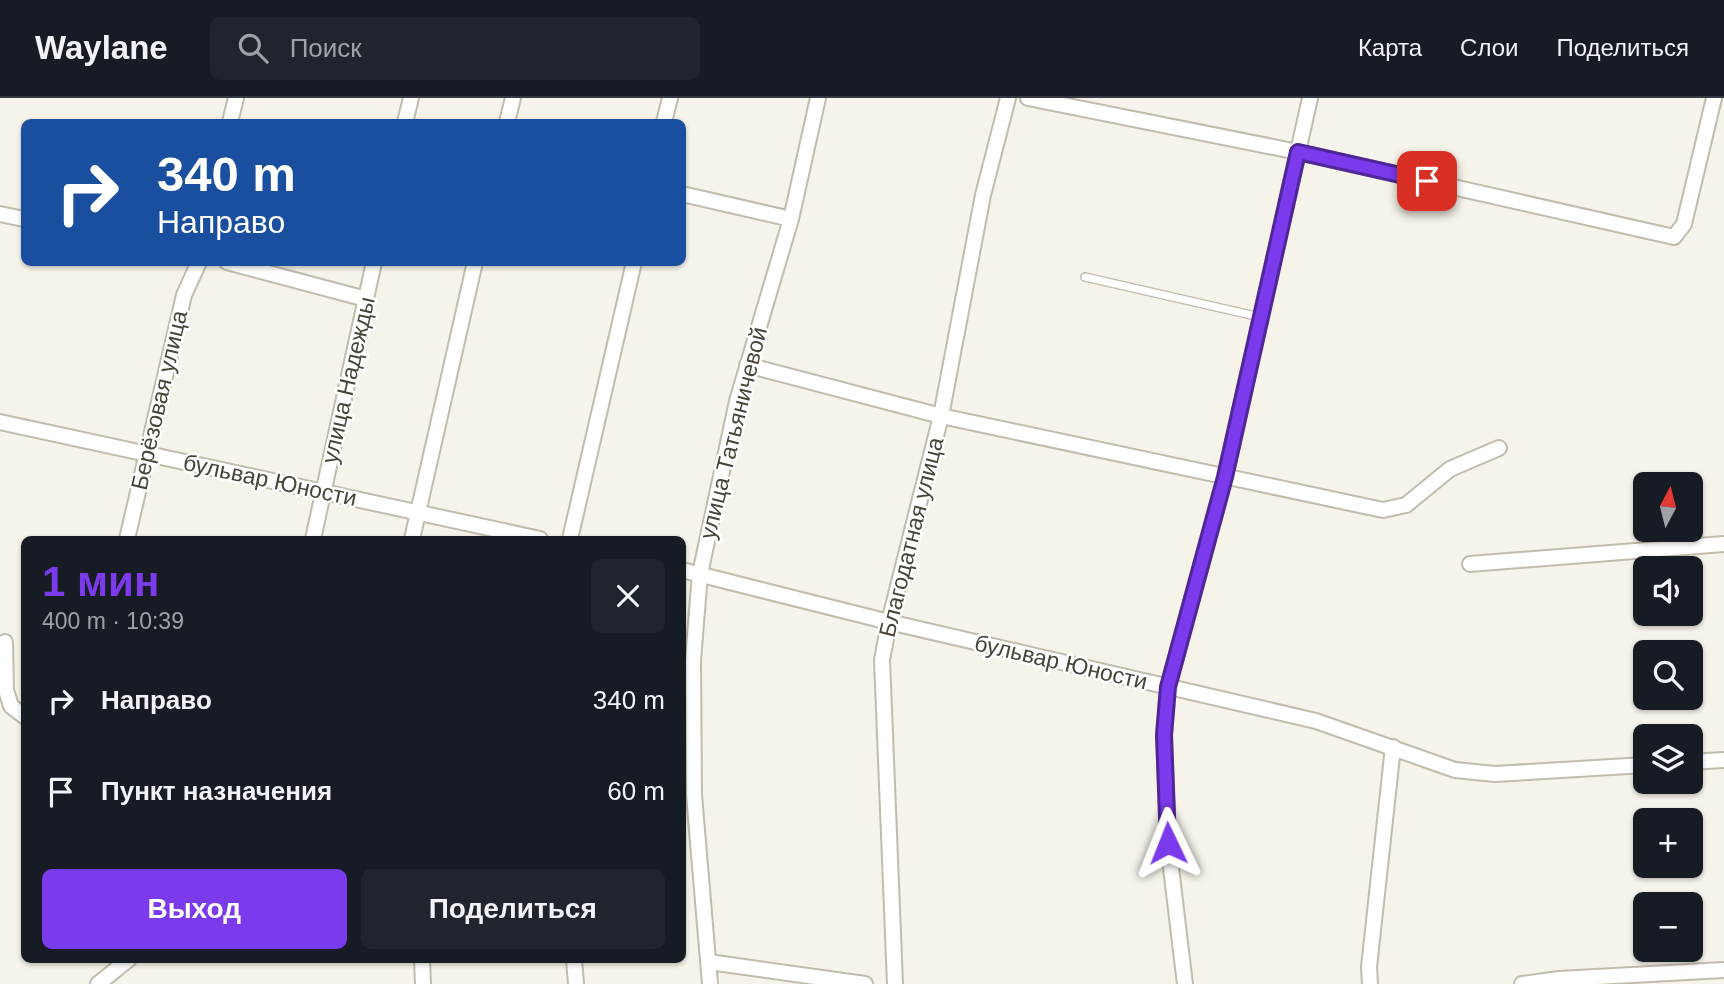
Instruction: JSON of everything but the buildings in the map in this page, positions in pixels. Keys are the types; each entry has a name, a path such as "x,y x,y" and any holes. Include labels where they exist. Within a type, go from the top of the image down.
{"street":[{"path":"231,119 236,98"},
{"path":"406,119 411,98"},
{"path":"508,119 513,98"},
{"path":"665,119 670,98"},
{"name":"улица Татьяничевой","path":"710,984 694,795 693,660 700,573 747,365 790,219 818,98"},
{"name":"Благодатная улица","path":"895,984 883,660 889,622 940,416 983,195 1008,98"},
{"path":"1028,98 1298,152 1674,237 1684,224 1714,98"},
{"path":"1185,984 1168,843 1164,735 1168,687 1225,477 1310,98"},
{"path":"686,195 790,219"},
{"path":"0,214 21,218"},
{"name":"Берёзовая улица","path":"128,536 184,295 197,266"},
{"path":"242,266 366,299"},
{"name":"улица Надежды","path":"314,536 373,266"},
{"path":"413,536 474,266"},
{"path":"571,536 633,266"},
{"path":"747,365 940,416 1383,510 1406,505 1450,470 1499,448"},
{"name":"бульвар Юности","path":"0,422 526,536"},
{"path":"1470,564 1724,544"},
{"name":"бульвар Юности","path":"686,571 889,622 1316,721 1455,769 1495,774 1633,766"},
{"path":"5,642 3,691 12,706 21,714"},
{"path":"1370,984 1369,967 1393,747"},
{"path":"1703,761 1724,760"},
{"path":"709,962 865,984"},
{"path":"97,984 124,963"},
{"path":"422,963 424,984"},
{"path":"574,963 576,984"},
{"path":"1522,984 1724,970"}],"lane":[{"path":"1085,276 1260,317"}],"route":[{"path":"1168,843 1164,735 1168,687 1225,477 1298,152 1427,181"}]}
